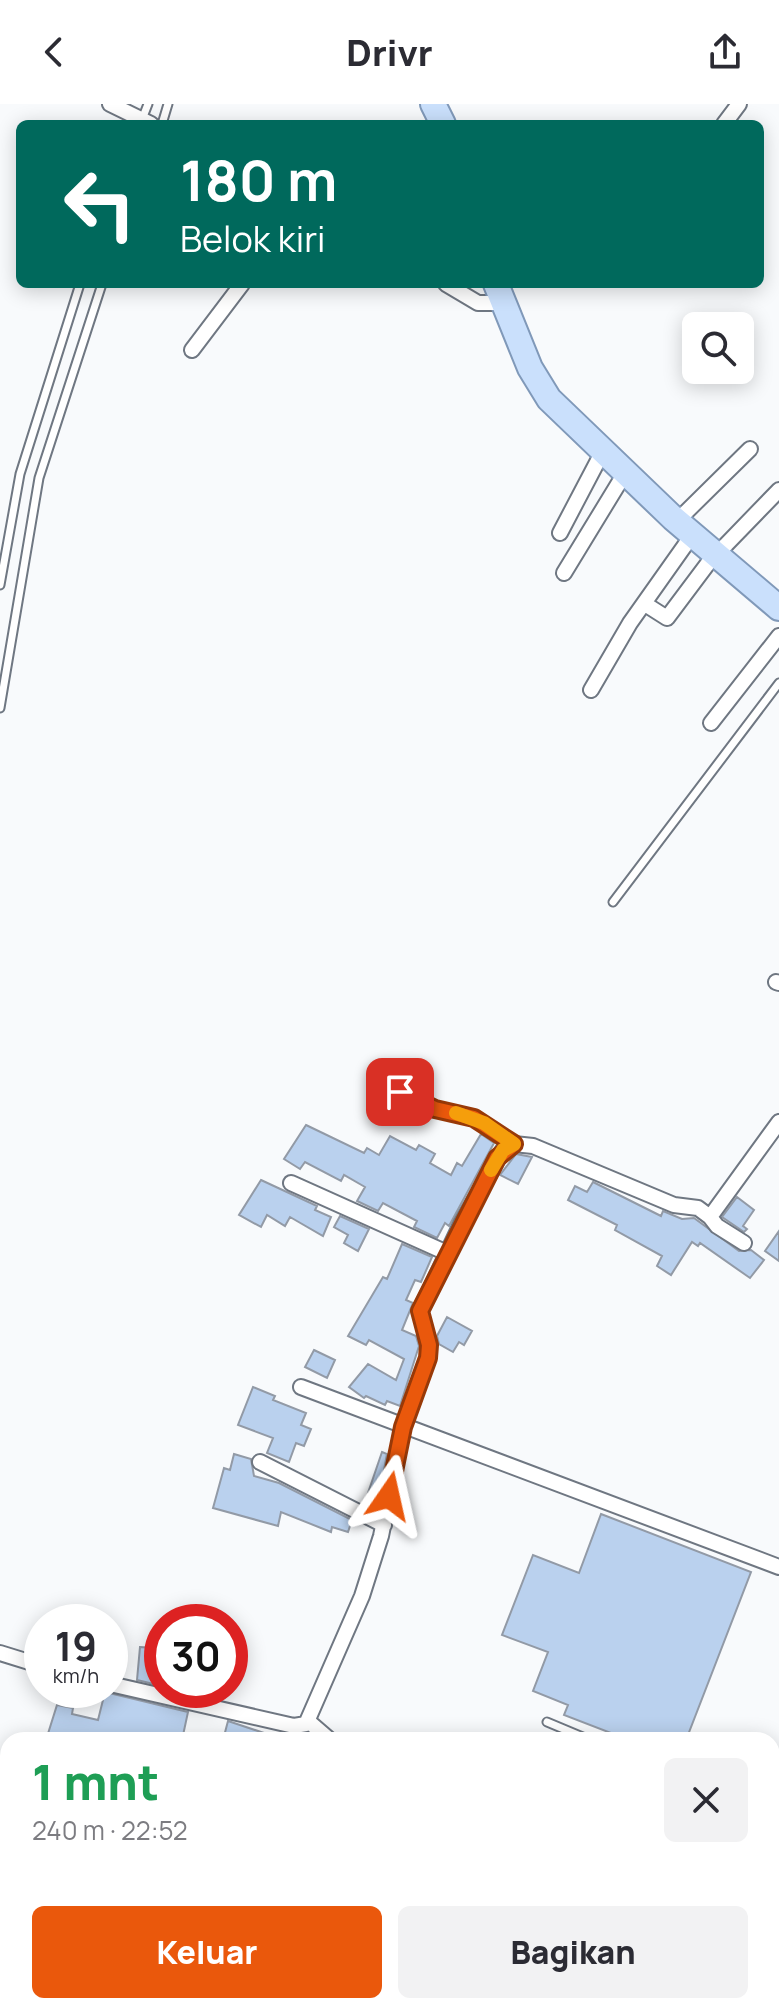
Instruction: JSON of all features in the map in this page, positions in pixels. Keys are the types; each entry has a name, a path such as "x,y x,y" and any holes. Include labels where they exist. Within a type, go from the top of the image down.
{"main road":[{"path":"500,293 539,385 602,453 779,607"}],"street":[{"path":"110,104 139,120"},
{"path":"192,350 239,288"},
{"path":"453,288 478,303 500,293"},
{"path":"591,690 645,604 685,527 750,449"},
{"path":"560,533 602,453"},
{"path":"564,573 625,473"},
{"path":"645,604 667,618 716,554 779,490"},
{"path":"711,723 779,636"},
{"path":"400,1092 435,1109 474,1118 514,1144 533,1146 674,1205 698,1208 717,1226 744,1243"},
{"path":"710,1217 779,1122"},
{"path":"128,1688 294,1726 303,1727 308,1721 362,1596 384,1525 403,1427 428,1358 429,1345 420,1311 497,1158 514,1144"},
{"path":"291,1183 447,1253"},
{"path":"301,1387 779,1567"},
{"path":"260,1462 384,1525"},
{"path":"0,1653 24,1660"},
{"path":"308,1721 321,1732"}],"lane":[{"path":"0,585 20,474 79,288"},
{"path":"0,708 39,478 101,288"},
{"path":"613,902 779,683"},
{"path":"547,1722 571,1732"}],"building":[{"path":"306,1125 364,1153 367,1148 379,1155 390,1136 416,1150 419,1145 435,1154 430,1163 451,1175 457,1163 462,1166 481,1134 494,1143 449,1226 445,1223 437,1238 414,1227 417,1221 383,1203 378,1211 357,1201 365,1187 344,1175 341,1181 305,1162 300,1169 284,1159"},
{"path":"516,1154 532,1157 518,1184 500,1175"},
{"path":"261,1180 317,1206 315,1210 331,1217 323,1236 290,1217 285,1226 267,1215 261,1227 239,1215"},
{"path":"593,1182 661,1216 663,1211 682,1219 694,1218 739,1251 751,1250 764,1260 750,1278 700,1243 698,1246 692,1242 671,1275 657,1266 662,1256 615,1230 617,1225 568,1200 575,1186 587,1192"},
{"path":"737,1197 754,1210 743,1226 747,1229 744,1232 722,1217"},
{"path":"340,1216 369,1229 358,1251 344,1243 348,1235 334,1227"},
{"path":"779,1231 779,1261 765,1251"},
{"path":"402,1244 432,1257 421,1282 415,1280 406,1300 413,1303 402,1330 416,1336 419,1346 400,1406 364,1398 349,1387 368,1364 396,1380 404,1359 369,1340 366,1345 348,1336 383,1277 387,1279"},
{"path":"447,1317 472,1331 464,1345 459,1342 453,1352 439,1344 437,1336"},
{"path":"314,1350 335,1360 327,1378 305,1367"},
{"path":"253,1387 275,1396 273,1400 306,1413 301,1425 311,1429 304,1446 296,1443 289,1462 267,1453 273,1438 238,1425"},
{"path":"382,1452 387,1454 379,1497 368,1493"},
{"path":"234,1454 251,1459 254,1476 279,1483 352,1520 348,1532 332,1527 331,1532 281,1512 278,1526 213,1508 224,1468 230,1470"},
{"path":"601,1514 751,1572 689,1732 608,1732 564,1715 568,1705 533,1691 548,1652 502,1635 533,1555 579,1573"},
{"path":"140,1647 144,1647 144,1682 137,1680"},
{"path":"128,1698 144,1701 144,1708 171,1708 188,1712 184,1732 49,1732 56,1708 73,1708 72,1714 98,1720 101,1708 128,1708"},
{"path":"228,1721 261,1732 225,1732"}],"slow traffic":[{"path":"456,1113 484,1123 514,1144 503,1150 491,1170"}],"route":[{"path":"389,1496 403,1427 428,1358 429,1345 420,1311 461,1224 497,1158 514,1144 474,1118 435,1109 400,1092"}]}
